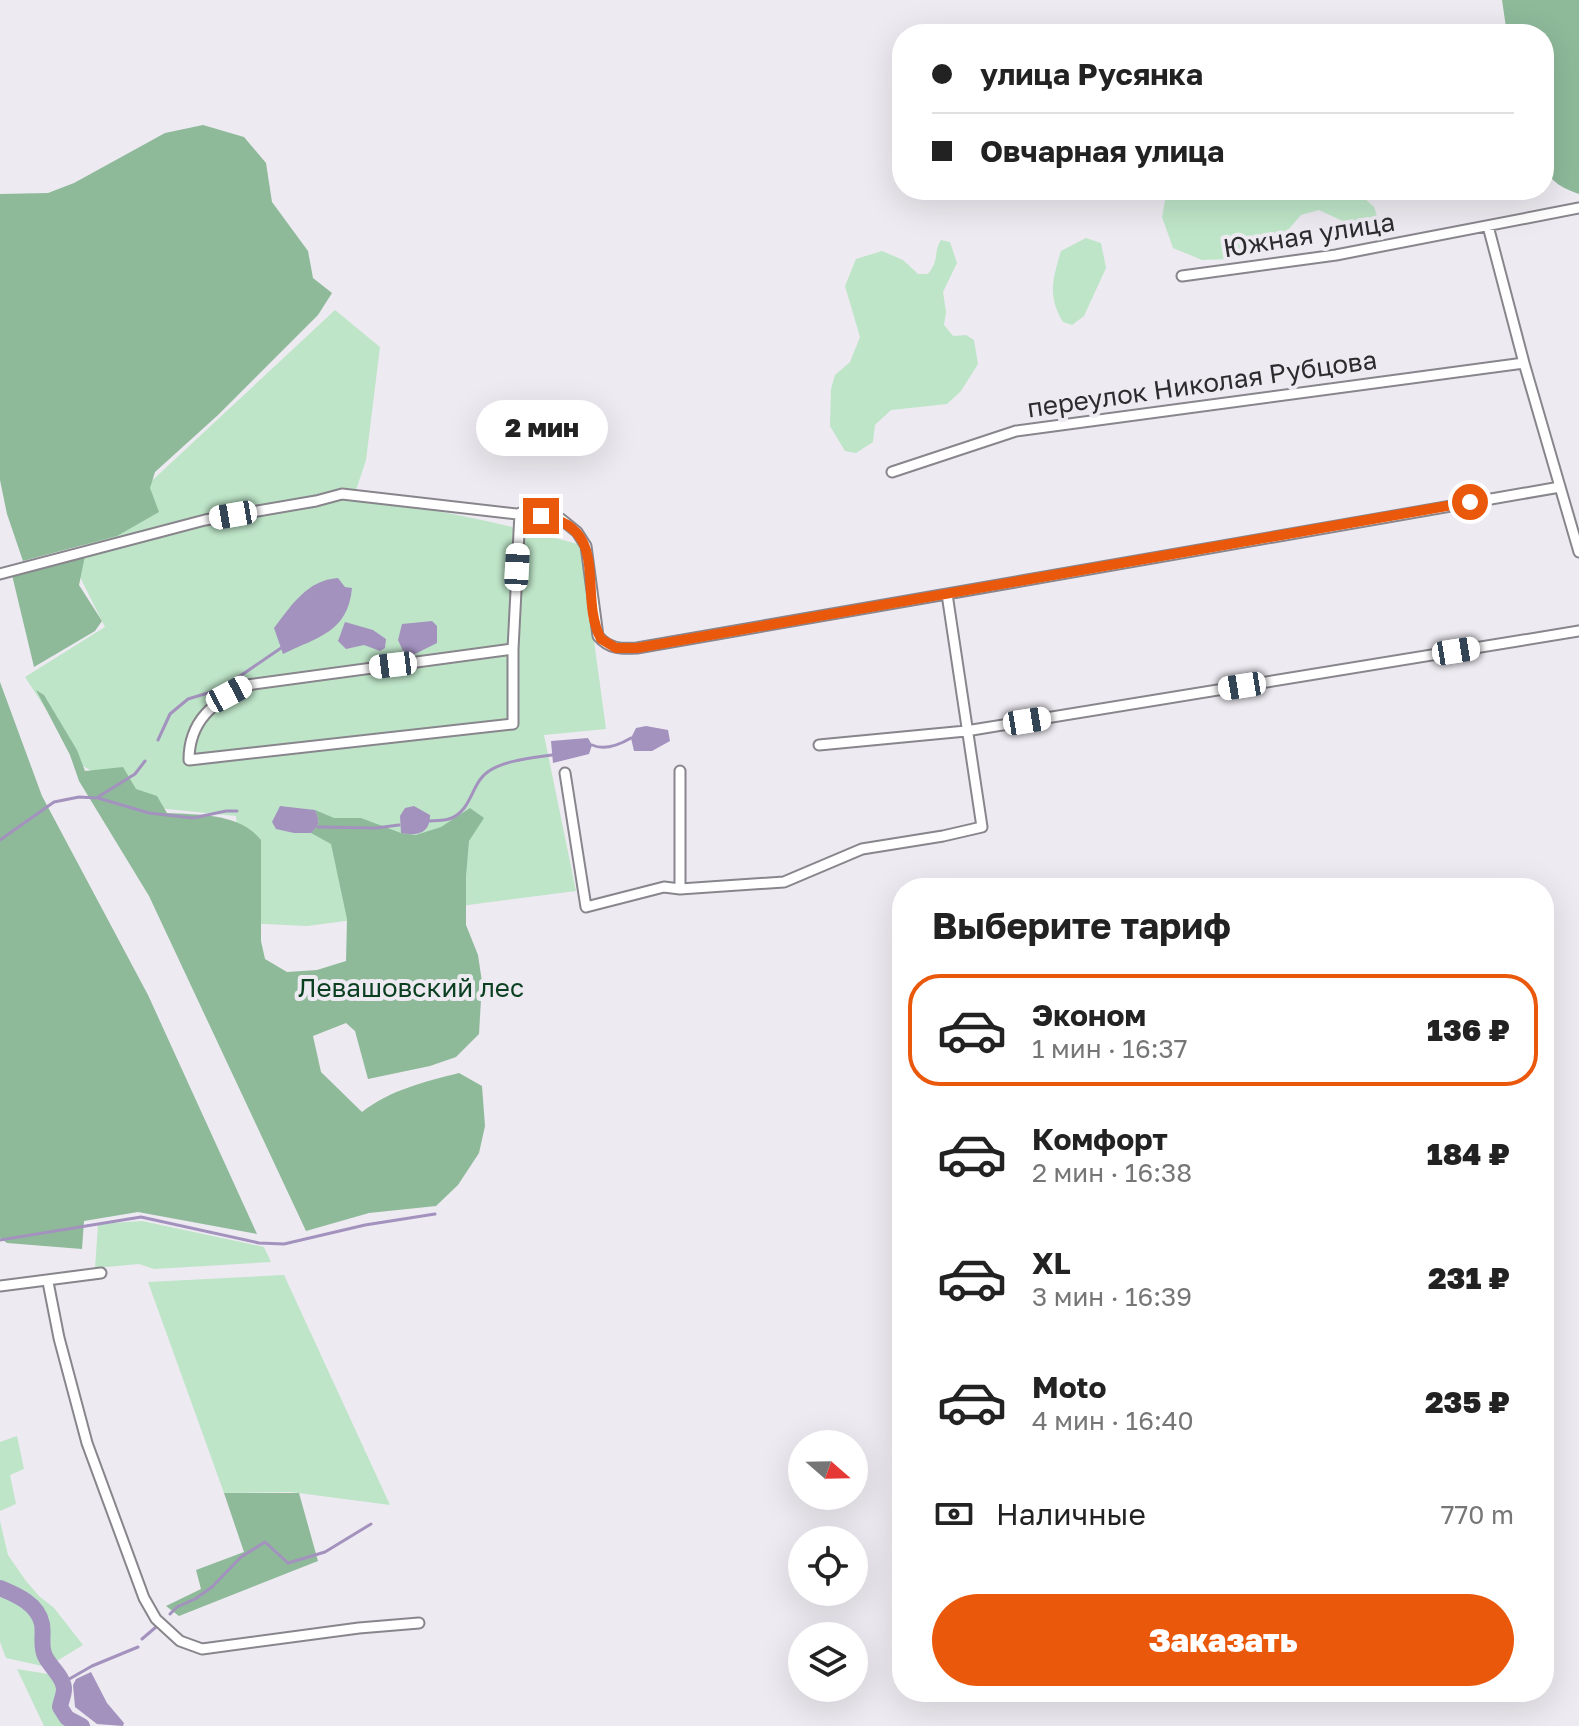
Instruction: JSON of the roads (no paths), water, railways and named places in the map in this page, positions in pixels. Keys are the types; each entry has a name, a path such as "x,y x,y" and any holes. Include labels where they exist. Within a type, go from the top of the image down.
{"street":[{"name":"Южная улица","path":"1182,276 1336,255 1579,208"},
{"path":"1488,226 1579,552"},
{"name":"переулок Николая Рубцова","path":"892,472 1016,431 1524,363"},
{"path":"0,574 205,520 342,494 520,513 561,519 577,532 586,546 598,636 607,645 616,648 637,648 1560,487"},
{"path":"513,649 247,685 213,706 198,724 192,735 189,760 513,724 513,649 520,513"},
{"path":"565,773 586,907 664,887 680,889 784,882 862,849 982,827 947,594"},
{"path":"819,745 966,731 1579,631"},
{"path":"680,771 680,889"},
{"path":"0,1286 101,1273"},
{"path":"48,1282 59,1338 87,1443 144,1598 162,1626 180,1641 202,1649 419,1623"}],"waterway":[{"path":"158,740 170,714 188,699 221,689 281,648"},
{"path":"592,745 612,746 631,738"},
{"path":"430,821 447,820 457,815 467,804 478,782 496,767 552,755"},
{"path":"98,797 135,774 145,761"},
{"path":"0,840 54,802 79,797 98,798 149,813 193,818 237,811"},
{"path":"318,827 376,828 399,825"},
{"path":"0,1240 141,1217 259,1243 284,1244 365,1225 435,1214"},
{"path":"170,1614 212,1587 241,1557 265,1542 288,1563 325,1552 371,1524"},
{"path":"0,1588 20,1597 40,1617 44,1652 63,1685 60,1707 67,1718 82,1726"},
{"path":"142,1639 156,1627"},
{"path":"64,1682 92,1666 138,1647"}],"park label":[{"name":"Левашовский лес","path":"411,988"}]}
